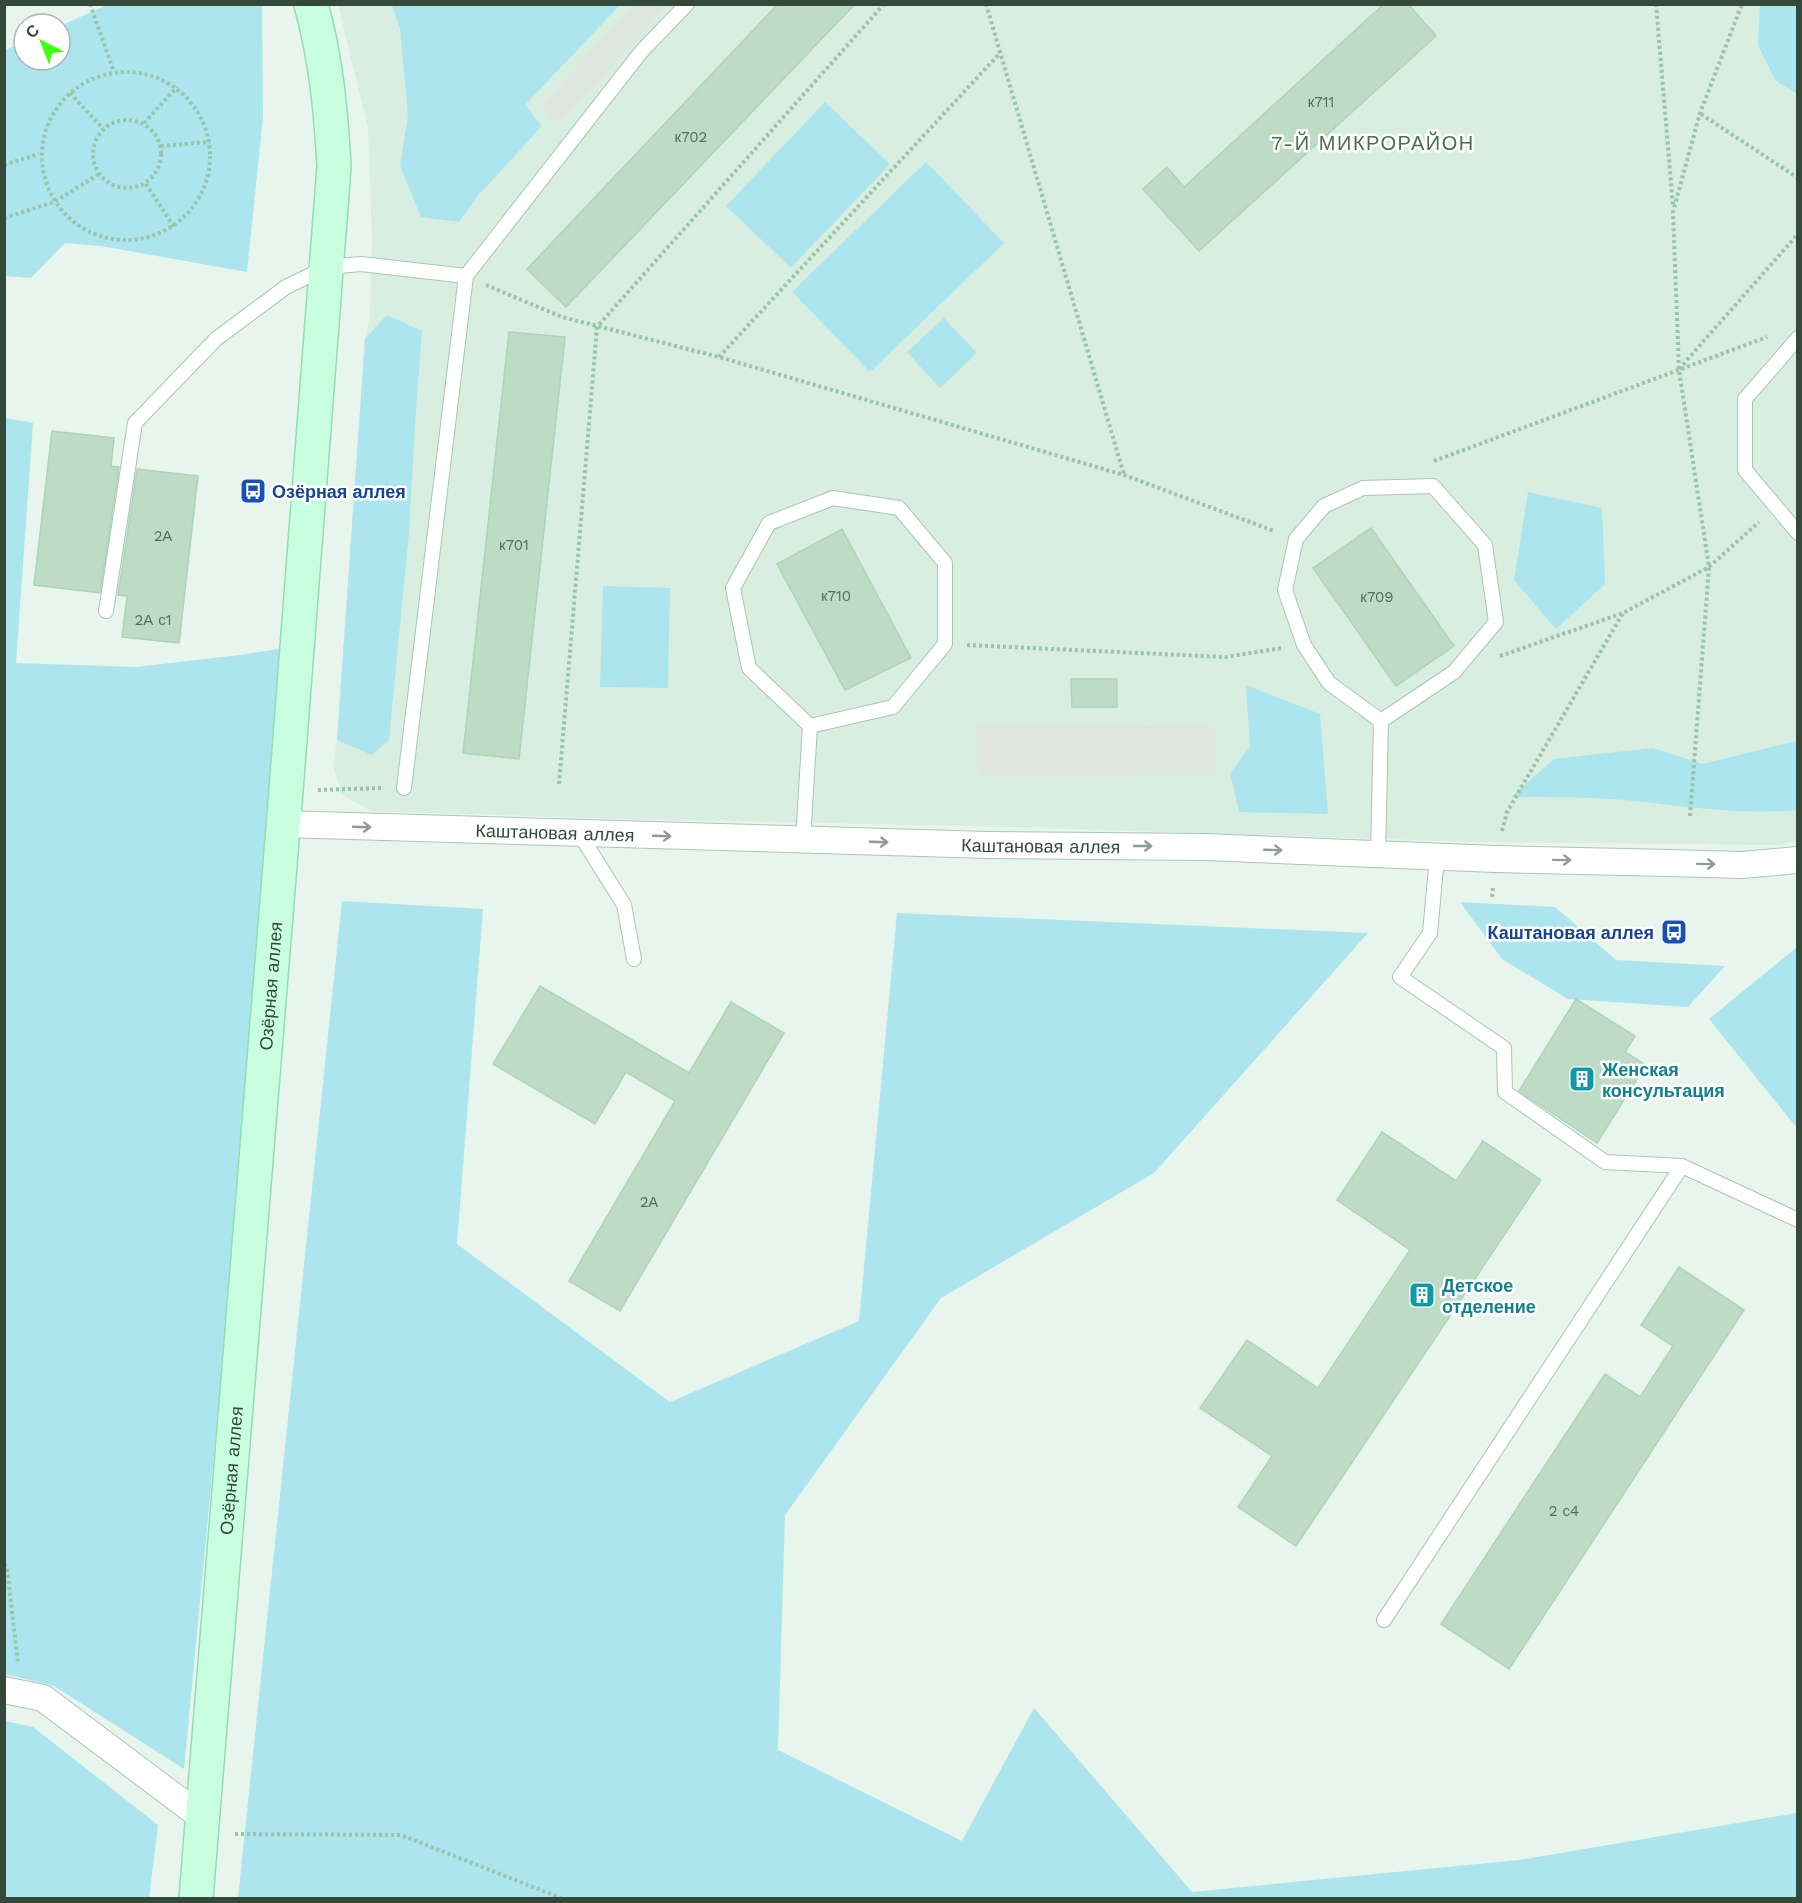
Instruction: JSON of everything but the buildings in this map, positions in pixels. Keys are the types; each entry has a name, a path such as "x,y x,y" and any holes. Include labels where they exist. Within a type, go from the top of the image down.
{"street":[{"name":"Озёрная аллея","path":"196,1899 334,167 330,99 320,37 311,4"},
{"name":"Каштановая аллея","path":"283,824 987,845 1204,847 1495,859 1742,865 1797,860"},
{"path":"13,1692 43,1698 203,1818"}],"lane":[{"path":"404,788 466,276 641,52 687,4"},
{"path":"106,611 135,423 216,339 286,287 327,267 361,264 466,276"},
{"path":"1797,339 1745,399 1745,470 1797,533"},
{"path":"1433,486 1485,545 1496,622 1454,672 1381,721 1329,683 1304,645 1285,590 1296,538 1324,506 1363,488 1433,486"},
{"path":"803,840 810,726 749,668 733,588 769,523 833,498 899,508 945,564 945,644 893,707 810,726"},
{"path":"1378,855 1381,721"},
{"path":"579,833 624,904 634,959"},
{"path":"1437,857 1430,933 1400,977 1504,1048 1505,1092 1605,1162 1682,1166 1797,1220"},
{"path":"1384,1620 1682,1166"}],"path":[{"path":"90,4 114,72"},
{"path":"559,784 597,327 884,4"},
{"path":"986,4 1124,476"},
{"path":"1656,4 1673,212 1678,370 1709,567 1689,816"},
{"path":"1673,212 1701,114 1742,4"},
{"path":"719,357 1000,52"},
{"path":"114,72 147,73 177,87 199,111 210,142 210,174 197,204 174,227 144,240 112,240 79,228 54,202 39,154 44,134 58,105 82,83 114,72"},
{"path":"144,123 177,87"},
{"path":"70,93 103,129"},
{"path":"1701,114 1797,178"},
{"path":"130,119 144,123 155,133 161,146 162,161 156,174 146,184 133,188 119,188 108,183 99,174 94,163 93,151 96,139 103,129 115,121 130,119"},
{"path":"161,146 210,142"},
{"path":"4,165 39,154"},
{"path":"4,218 54,202 99,174"},
{"path":"146,184 174,227"},
{"path":"1678,370 1797,234"},
{"path":"466,276 562,317 719,357 1124,476 1296,538"},
{"path":"1428,464 1767,336"},
{"path":"1454,672 1623,613 1709,567 1776,506"},
{"path":"1492,897 1495,859 1507,812 1623,613"},
{"path":"945,644 1225,657 1304,645"},
{"path":"311,790 404,788"},
{"path":"4,1564 7,1568 13,1692"},
{"path":"235,1834 401,1835 561,1899"}],"shaded area":[{"path":"109,4 262,5 263,117 247,272 101,246 65,243 31,278 5,276 5,50 12,47 12,72 72,72 72,21"},
{"path":"392,4 620,5 525,105 542,126 476,198 459,222 421,217 400,166 408,116 400,28"},
{"name":"7-Й МИКРОРАЙОН","path":"338,5 1797,5 1797,841 1780,845 1477,842 1010,827 371,811 341,794 333,764 337,740 365,339 370,316 372,236 368,127"},
{"path":"634,5 669,5 559,123 541,106"},
{"path":"1760,5 1797,5 1797,94 1776,81 1758,45"},
{"path":"825,102 890,164 791,268 726,206"},
{"path":"926,162 1004,243 870,372 792,292"},
{"path":"387,315 422,331 409,532 389,740 372,755 337,740 365,339"},
{"path":"944,318 977,353 940,388 907,352"},
{"path":"5,418 33,423 16,663 136,667 291,647 184,1769 54,1686 5,1674"},
{"path":"1528,492 1602,508 1605,584 1556,629 1514,580"},
{"path":"603,586 670,588 668,688 600,687"},
{"path":"1246,685 1320,714 1328,814 1239,812 1230,773 1250,747"},
{"path":"977,723 1215,727 1216,775 977,776"},
{"path":"1797,741 1797,810 1740,811 1612,799 1511,797 1554,759 1653,748 1702,764"},
{"path":"342,901 483,909 457,1244 670,1402 859,1321 897,913 1368,933 1154,1173 941,1298 785,1515 778,1750 962,1841 1034,1708 1192,1892 1519,1860 1797,1813 1797,1898 238,1898"},
{"path":"1460,902 1555,907 1616,960 1725,966 1688,1007 1568,999 1502,959"},
{"path":"1797,947 1797,1128 1709,1019"},
{"path":"5,1721 33,1727 158,1825 149,1898 5,1898"}],"place":[{"name":"Озёрная аллея","path":"253,491"},
{"name":"Каштановая аллея","path":"1674,932"},
{"name":"Женская консультация","path":"1582,1079"},
{"name":"Детское отделение","path":"1422,1295"}],"district":[{"name":"7-Й МИКРОРАЙОН","path":"1373,143"}]}
